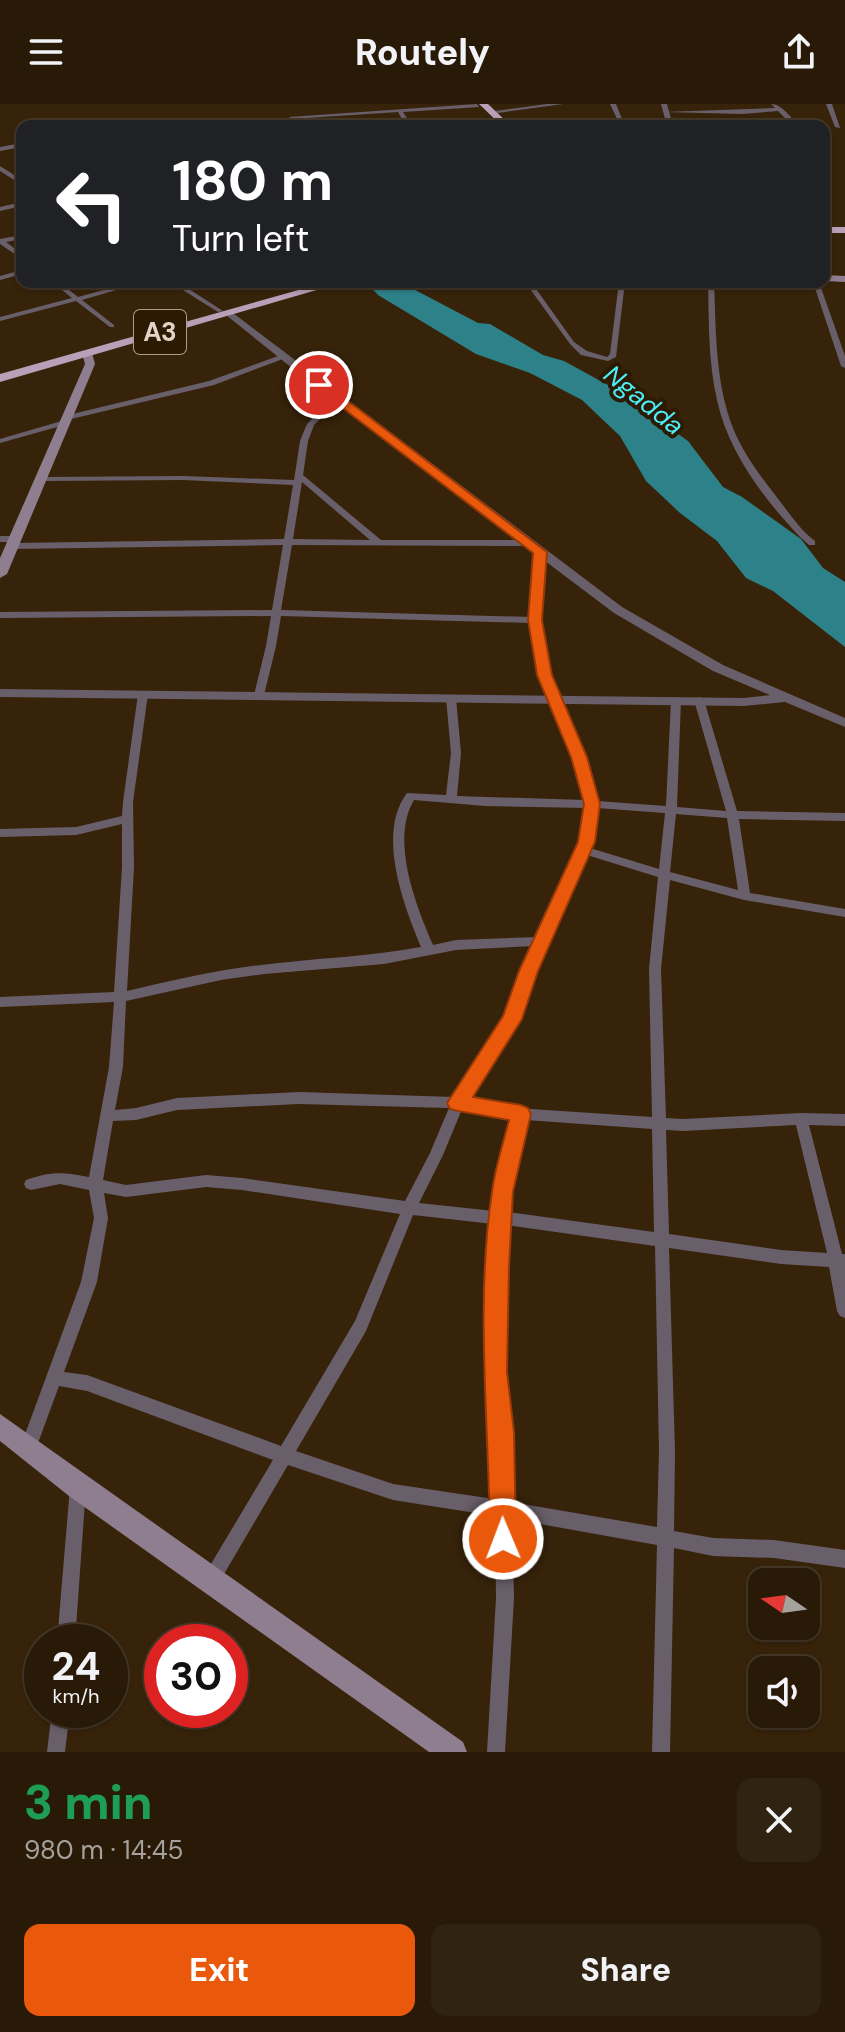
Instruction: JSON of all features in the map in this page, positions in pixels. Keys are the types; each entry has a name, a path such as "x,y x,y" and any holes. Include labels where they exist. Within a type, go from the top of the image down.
{"highway":[{"path":"479,105 493,120"},
{"path":"479,105 499,120"},
{"name":"A3","path":"0,375 87,353 306,288"},
{"name":"A3","path":"0,375 225,312"}],"main road":[{"path":"0,574 90,364 87,353"},
{"path":"0,1426 78,1487 453,1752"}],"street":[{"path":"382,104 386,111"},
{"path":"498,111 560,104"},
{"path":"773,104 790,120"},
{"path":"292,117 479,105"},
{"path":"830,105 845,106"},
{"path":"830,105 842,127"},
{"path":"666,108 742,112 780,109"},
{"path":"399,110 405,120"},
{"path":"0,168 16,179"},
{"path":"0,177 10,175"},
{"path":"63,288 112,326"},
{"path":"0,319 119,288"},
{"path":"183,288 225,312 618,610 679,647 845,723"},
{"path":"532,288 572,343 584,353 608,359 613,355 621,288"},
{"path":"711,288 715,379 725,422 752,474 812,543"},
{"path":"818,288 845,366"},
{"path":"0,441 66,420 211,383 284,357"},
{"path":"259,695 290,542 304,441 311,425 337,399"},
{"path":"42,479 298,480 378,542"},
{"path":"0,539 14,543 378,542 534,548"},
{"path":"211,1580 361,1326 409,1208 458,1103 512,1019 542,941 584,850 592,804 579,757 544,675 535,620 534,548"},
{"path":"0,615 277,613 535,620"},
{"path":"0,693 744,702 785,698"},
{"path":"28,1448 89,1282 101,1218 95,1183 116,1067 131,764 143,694"},
{"path":"451,698 456,753 451,798"},
{"path":"661,1752 666,1346 656,1123 655,969 671,810 676,700"},
{"path":"699,700 734,815 742,857 744,896"},
{"path":"429,951 405,897 399,838 406,801 411,796 485,802 592,804 734,815 845,817"},
{"path":"0,833 76,831 128,819"},
{"path":"584,850 664,876 744,896 806,909 845,913"},
{"path":"0,1002 121,997 221,975 384,959 456,945 542,941"},
{"path":"106,1116 136,1114 177,1104 299,1098 458,1103 521,1114 656,1123 845,1120"},
{"path":"496,1752 505,1598 501,1432 495,1372 507,1162 521,1114"},
{"path":"801,1119 840,1261 845,1311"},
{"path":"31,1184 60,1178 126,1191 206,1181 242,1184 409,1208 840,1261"},
{"path":"54,1378 87,1383 393,1492 580,1521 713,1547 774,1549 845,1559"},
{"path":"67,1624 78,1487"},
{"path":"56,1752 59,1728"}],"water":[{"path":"372,288 411,288 478,323 490,324 543,355 564,361 617,390 688,441 723,487 801,539 823,568 845,582 845,647 773,591 746,578 717,541 680,513 646,481 620,436 582,400 530,373 476,354 378,295"}],"route":[{"path":"319,385 540,552 535,620 544,675 579,757 592,804 587,842 528,971 512,1019 458,1103 521,1114 502,1192 498,1267 495,1372 501,1432 503,1539"}],"water label":[{"name":"Ngadda","path":"644,400"}]}
